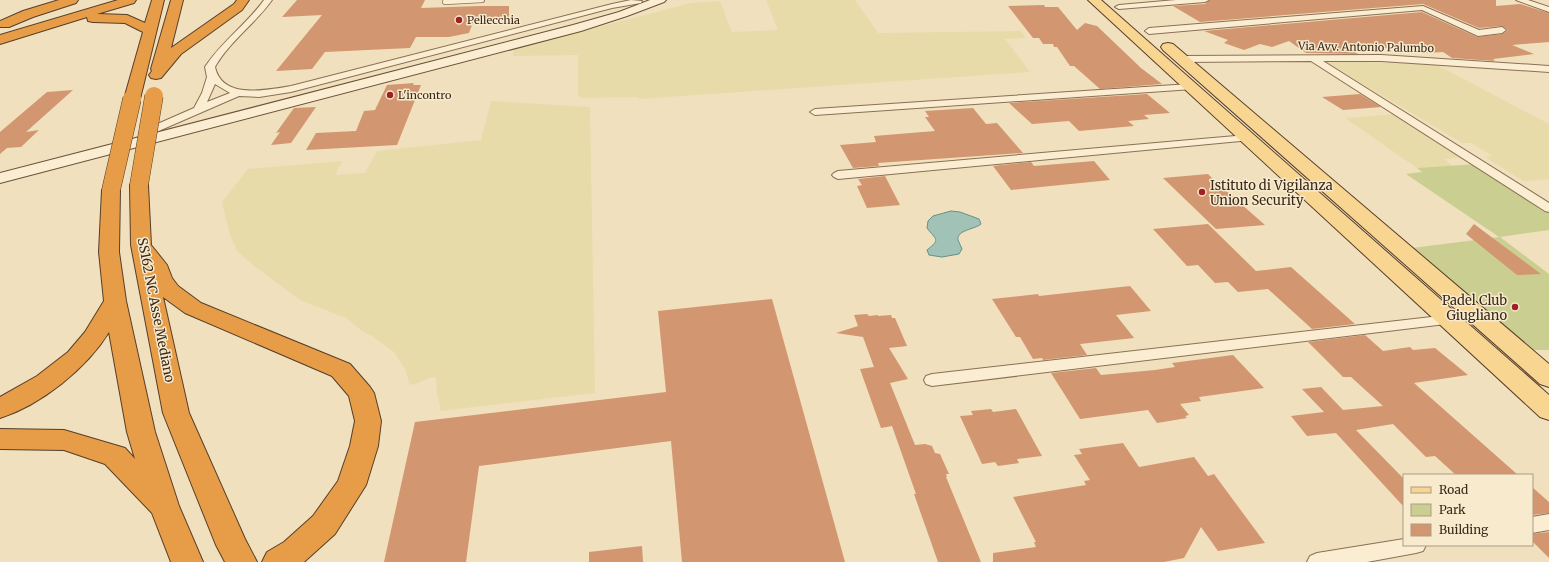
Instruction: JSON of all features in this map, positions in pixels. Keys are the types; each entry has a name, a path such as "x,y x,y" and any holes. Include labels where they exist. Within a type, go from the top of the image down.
{"highway":[{"path":"0,26 28,14 72,0"},
{"path":"0,40 22,31 58,22 130,0"},
{"path":"158,0 149,30 110,190 109,252 115,301 141,432 164,506 187,562"},
{"name":"SS162 NC Asse Mediano","path":"177,0 156,75 154,96 139,185 141,245 176,413 237,554"},
{"path":"156,75 176,51 238,7 244,0"},
{"path":"58,22 83,19 116,18 127,19 149,30"},
{"path":"141,245 156,265 161,279 170,291 193,308 341,370 361,392 368,421 364,446 351,485 324,525 295,551 278,562"},
{"path":"0,408 30,393 68,366 87,347 115,301"},
{"path":"0,439 64,440 115,456 164,506"}],"main road":[{"path":"0,178 577,28 623,14 660,0"},
{"path":"1094,0 1549,410"},
{"path":"0,167 576,22 614,11 639,1"},
{"path":"1115,4 1183,59 1549,378"}],"street":[{"path":"199,108 207,93 212,77 210,67 216,57 258,14 268,0"},
{"path":"1115,4 1206,0"},
{"path":"1520,0 1549,10"},
{"path":"150,130 237,93 263,93 291,89 612,6 639,1"},
{"path":"1149,31 1423,8 1478,33 1502,30"},
{"path":"1312,58 1549,208"},
{"name":"Via Avv. Antonio Palumbo","path":"1183,59 1312,58 1438,61 1549,69"},
{"path":"212,77 222,86 237,93"},
{"path":"814,112 1190,87"},
{"path":"838,175 1247,138"},
{"path":"932,380 1449,320"},
{"path":"1533,525 1549,522"},
{"path":"1317,562 1410,546"}],"lane":[{"path":"446,0 445,2 482,0"}],"shaded area":[{"path":"766,0 855,0 878,33 1021,31 1026,38 1005,39 1030,72 639,99 639,97 582,98 578,95 578,55 513,56 514,49 691,3 720,1 732,32 778,30"},
{"path":"1326,62 1435,64 1549,124 1549,179 1523,181 1485,157 1493,156 1471,143 1462,143"},
{"path":"491,101 590,107 595,393 440,411 436,378 432,377 413,385 409,383 406,371 394,352 372,336 362,331 346,318 300,300 253,265 237,251 230,235 222,202 248,169 342,161 335,175 365,173 377,151 481,140"},
{"path":"1396,114 1466,157 1444,159 1453,166 1417,168 1345,118"}],"green space":[{"path":"1477,164 1549,210 1549,230 1500,237 1549,274 1549,350 1533,350 1412,248 1499,237 1406,174 1422,172 1417,168"}],"water":[{"path":"951,211 960,212 979,219 981,224 960,234 958,240 962,249 959,254 942,257 929,255 927,250 934,244 936,239 927,228 928,221 933,216"}],"building":[{"path":"297,0 425,0 421,8 509,6 509,17 474,20 469,33 449,37 416,37 410,48 325,52 312,69 276,71 322,15 282,17"},
{"path":"1210,0 1496,0 1496,6 1520,4 1549,13 1549,42 1512,45 1534,54 1493,59 1495,61 1452,58 1443,52 1425,53 1411,46 1353,51 1358,54 1306,53 1289,41 1272,47 1260,44 1244,50 1224,43 1228,40 1204,31 1422,12 1477,37 1502,34 1508,30 1502,26 1479,28 1423,4 1200,22 1173,6 1205,4"},
{"path":"1044,5 1045,7 1058,7 1077,30 1085,23 1097,26 1141,68 1162,84 1100,89 1074,66 1070,66 1057,47 1054,47 1053,44 1043,44 1039,38 1033,38 1008,6"},
{"path":"414,83 413,85 421,85 397,145 306,150 316,133 356,131 364,111 375,110 387,85"},
{"path":"73,90 26,132 39,130 21,147 7,148 0,154 0,132 47,92"},
{"path":"1147,94 1170,113 1144,115 1149,119 1128,121 1134,126 1079,131 1069,121 1032,124 1009,103"},
{"path":"1360,94 1381,107 1343,110 1322,97"},
{"path":"316,107 291,143 271,145 280,132 276,133 294,108"},
{"path":"973,108 986,124 997,123 1023,153 878,163 879,166 853,168 840,145 876,142 874,136 935,131 925,117 929,117 925,111"},
{"path":"1094,161 1110,180 1011,190 993,166 1031,162 1034,166"},
{"name":"Istituto di Vigilanza Union Security","path":"1208,174 1265,225 1216,229 1163,178"},
{"path":"885,176 900,205 867,208 857,186 862,185 858,179"},
{"path":"1208,224 1256,271 1291,267 1355,324 1312,329 1268,289 1238,292 1228,282 1215,283 1198,265 1187,266 1153,229"},
{"path":"1474,224 1541,274 1517,275 1466,234"},
{"path":"1130,286 1151,311 1116,315 1134,338 1080,344 1087,355 1043,360 1042,358 1033,359 1020,337 1016,337 992,299 1038,294 1039,296"},
{"path":"772,299 845,562 682,562 671,441 479,466 466,562 384,562 415,422 666,392 658,311"},
{"path":"867,314 869,316 891,315 892,318 895,318 907,346 889,348 908,379 890,383 915,445 925,444 932,446 935,453 940,454 949,474 946,474 946,477 981,562 938,562 892,426 881,428 860,369 874,367 863,337 836,333 858,326 854,315"},
{"path":"1365,335 1383,351 1410,347 1413,350 1435,348 1468,375 1414,383 1517,474 1455,474 1435,456 1426,457 1393,424 1356,430 1403,478 1403,506 1336,433 1307,436 1291,416 1324,412 1302,389 1321,387 1343,410 1383,406 1351,377 1343,377 1308,342"},
{"path":"1233,355 1264,388 1199,397 1201,401 1180,404 1189,415 1185,416 1187,418 1157,423 1148,410 1080,419 1051,373 1096,368 1101,375 1155,370 1175,367 1172,363"},
{"path":"991,409 993,412 1016,409 1042,456 1017,459 1019,463 998,466 995,462 982,464 960,416 973,415 971,411"},
{"path":"1123,443 1139,467 1194,457 1208,476 1214,474 1265,543 1218,551 1201,527 1184,558 1164,562 993,562 993,553 1036,547 1034,542 1036,542 1013,497 1086,485 1084,481 1090,480 1074,455 1082,454 1079,449"},
{"path":"1533,488 1549,502 1549,513 1533,515"},
{"path":"1549,532 1549,558 1533,542 1533,534"},
{"path":"642,546 643,562 589,562 589,552"}],"place":[{"name":"Pellecchia","path":"459,20"},
{"name":"L'incontro","path":"390,95"},
{"name":"Istituto di Vigilanza Union Security","path":"1202,192"},
{"name":"Padel Club Giugliano","path":"1515,307"}]}
